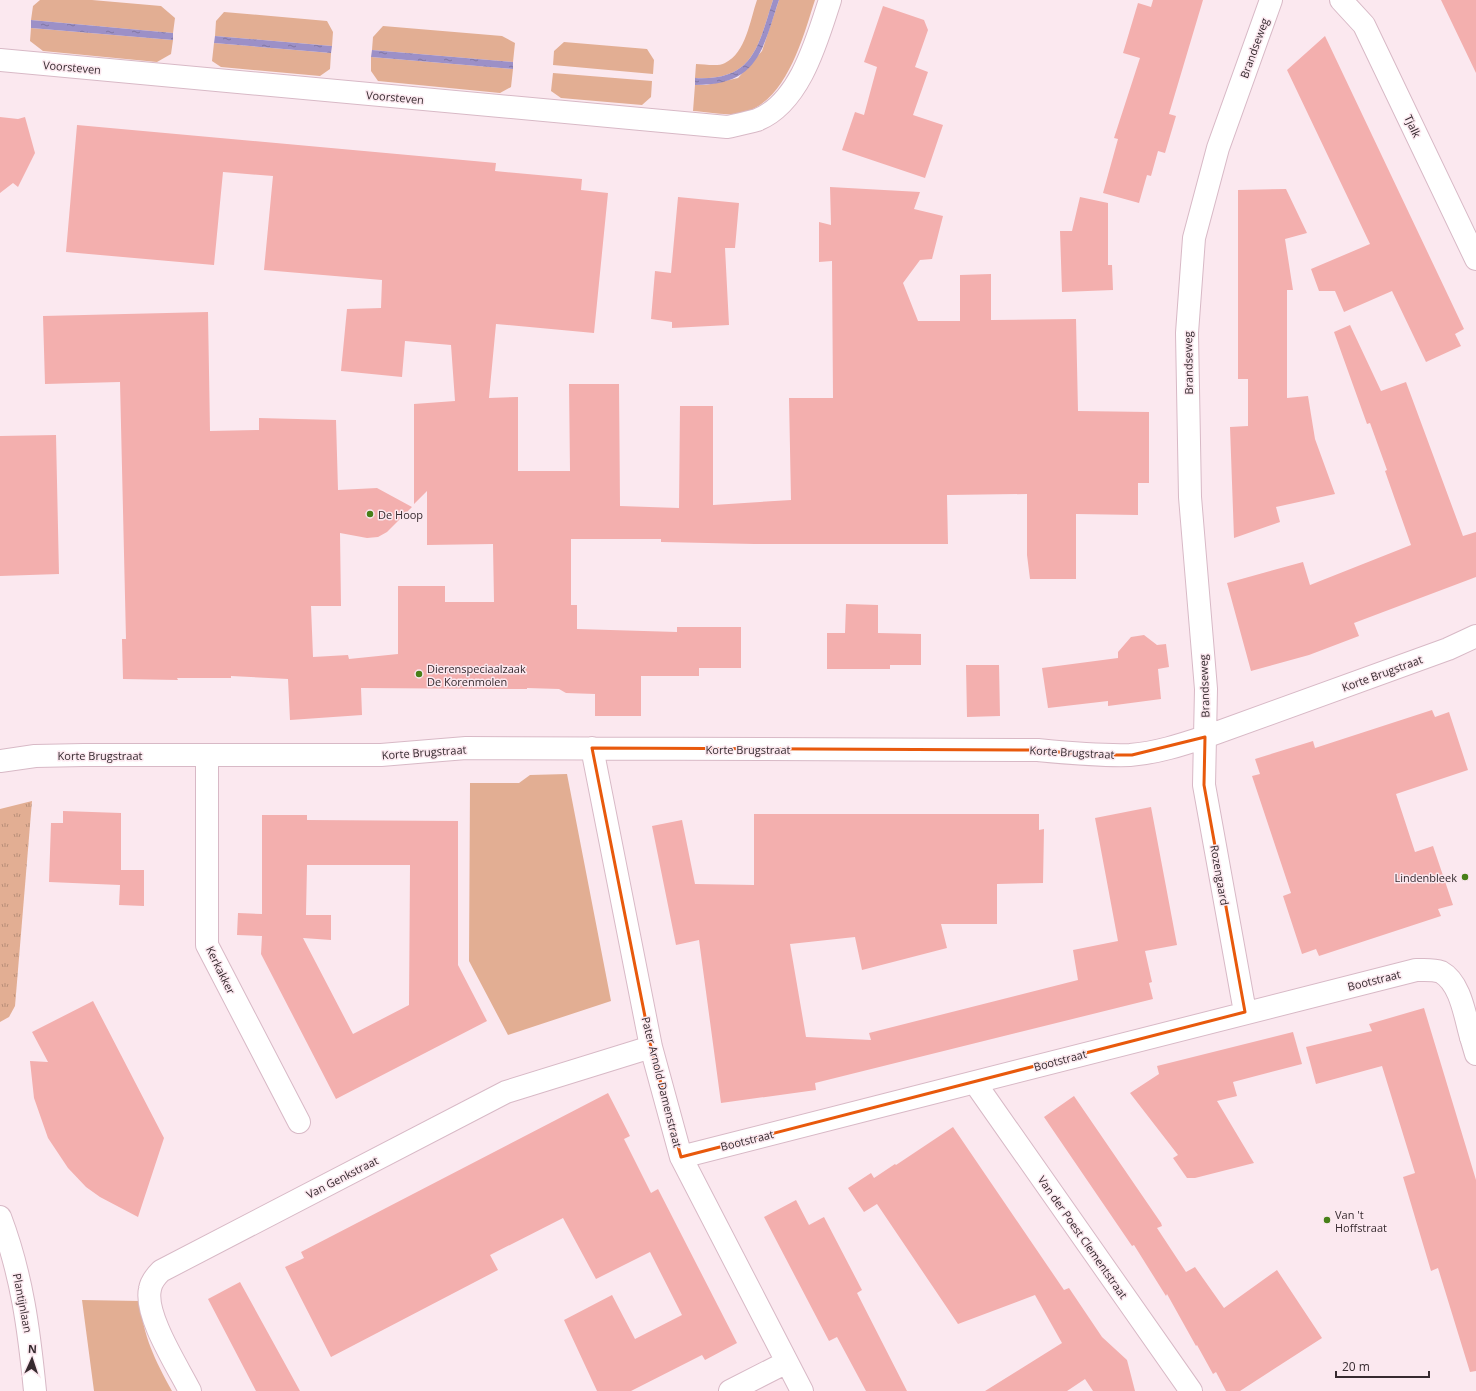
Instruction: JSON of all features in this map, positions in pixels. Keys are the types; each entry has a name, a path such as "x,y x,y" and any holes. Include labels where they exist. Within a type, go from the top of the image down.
{"street":[{"name":"Voorsteven","path":"0,60 727,127 758,120 783,102 803,74 816,44 830,0"},
{"name":"Brandseweg","path":"1205,737 1206,689 1190,497 1187,333 1194,238 1218,148 1271,0"},
{"name":"Tjalk","path":"1341,0 1364,25 1476,259"},
{"name":"Korte Brugstraat","path":"0,762 35,756 381,756 466,748 1038,750 1096,755 1132,755 1172,747 1205,737 1448,649 1476,636"},
{"name":"Rozengaard","path":"1205,737 1204,785 1245,1012"},
{"name":"Pater Arnold Damenstraat","path":"592,748 651,1047 681,1157 802,1391"},
{"name":"Kerkakker","path":"207,755 207,945 298,1122"},
{"name":"Bootstraat","path":"681,1157 975,1083 1245,1012 1416,970 1428,969 1440,972 1451,980 1457,991 1474,1042"},
{"name":"Van Genkstraat","path":"190,1391 150,1309 150,1288 154,1279 161,1271 506,1092 651,1047"},
{"name":"Van der Poest Clementstraat","path":"975,1083 1191,1391"},
{"name":"Plantijnlaan","path":"0,1217 21,1284 27,1313 35,1391"},
{"path":"730,1391 787,1362"}],"highlighted area":[{"path":"1205,737 1204,785 1245,1012 681,1157 651,1047 592,748 1038,750 1089,755 1132,755"}],"green space":[{"path":"40,0 92,0 161,6 175,18 173,33 31,20 33,6"},
{"path":"757,0 773,0 763,32 750,57 742,67 730,74 715,77 695,78 696,64 722,64 738,52 743,44"},
{"path":"779,0 815,0 799,49 782,81 772,95 760,105 745,112 726,114 693,111 695,85 706,85 738,78 762,51"},
{"path":"224,12 327,21 333,32 332,46 215,36 216,21"},
{"path":"383,26 502,36 515,43 513,62 372,50 373,37"},
{"path":"31,28 173,40 171,54 157,62 43,51 30,41"},
{"path":"564,42 647,49 654,60 653,74 553,65 554,51"},
{"path":"214,43 331,53 330,69 320,76 221,67 212,61"},
{"path":"371,57 513,69 511,87 500,93 378,81 371,71"},
{"path":"553,73 652,81 651,97 642,105 561,98 551,91"},
{"path":"567,774 611,1001 508,1035 469,961 470,783 519,783 530,775"},
{"path":"32,801 15,1006 9,1017 0,1022 0,809"},
{"path":"82,1300 140,1301 147,1337 160,1369 172,1391 94,1391"}],"water":[{"path":"773,0 779,0 768,34 755,61 745,71 733,79 716,83 695,85 695,78 715,77 730,74 742,67 757,46"},
{"path":"31,20 173,33 173,40 31,28"},
{"path":"215,36 332,46 331,53 214,43"},
{"path":"372,50 513,62 513,69 371,57"}],"building":[{"path":"1153,0 1203,0 1169,114 1176,116 1165,153 1158,151 1151,176 1147,175 1139,203 1103,193 1118,139 1114,138 1140,58 1123,53 1138,3 1151,7"},
{"path":"1441,0 1476,0 1476,73"},
{"path":"883,6 924,20 928,30 915,67 928,72 913,115 943,125 925,178 842,150 855,112 864,115 877,67 864,62"},
{"path":"1325,36 1464,329 1455,334 1461,346 1426,362 1392,291 1344,312 1335,291 1319,291 1311,269 1370,244 1287,70"},
{"path":"0,117 18,119 25,117 35,153 18,187 13,183 0,193"},
{"path":"77,125 496,163 495,171 582,179 581,190 608,193 594,333 496,324 489,398 518,397 518,471 570,471 569,384 619,384 620,506 679,508 680,406 713,406 713,505 791,500 789,398 833,398 832,261 819,262 819,222 831,225 830,187 920,192 914,209 943,216 932,259 920,260 903,283 918,321 960,321 960,275 991,274 991,320 1076,319 1078,411 1149,412 1149,483 1138,483 1138,515 1076,514 1076,579 1030,579 1027,555 1027,494 947,495 948,544 754,544 661,542 661,539 571,539 571,605 577,605 577,629 677,632 677,627 741,627 741,668 699,668 699,676 641,676 641,716 595,716 595,694 566,693 559,689 361,688 362,715 290,720 288,679 231,676 231,678 177,678 178,680 123,679 122,639 126,639 120,382 45,384 43,316 208,312 210,431 259,430 259,418 336,420 338,490 377,488 412,507 387,532 378,537 367,538 340,533 341,606 311,606 313,657 348,655 349,659 398,654 398,586 445,586 445,602 494,602 493,544 427,545 427,491 414,504 414,404 455,401 451,345 405,341 402,377 341,371 347,309 381,308 382,280 264,270 273,176 223,172 214,265 66,252"},
{"path":"1286,189 1307,233 1285,239 1293,290 1287,290 1287,398 1308,396 1315,439 1335,494 1276,507 1280,522 1234,538 1230,427 1248,426 1248,379 1238,379 1238,190"},
{"path":"678,197 739,203 735,248 725,248 729,325 672,328 672,322 651,319 655,271 671,273"},
{"path":"1080,197 1108,203 1108,265 1112,265 1113,290 1062,292 1060,231 1072,231"},
{"path":"1350,325 1381,391 1406,382 1463,536 1476,532 1476,577 1354,623 1359,636 1309,655 1251,671 1227,583 1303,562 1310,585 1411,545 1385,471 1387,470 1370,423 1367,424 1334,332"},
{"path":"56,435 59,574 0,576 0,436"},
{"path":"846,604 878,605 878,633 921,634 921,665 890,665 890,669 827,669 827,633 845,633"},
{"path":"1144,635 1157,645 1166,644 1169,667 1158,669 1161,699 1108,706 1108,701 1048,708 1042,668 1118,658 1118,652 1131,637"},
{"path":"966,665 999,665 1000,716 967,717"},
{"path":"1432,710 1435,717 1449,712 1468,770 1396,794 1415,852 1433,846 1453,905 1438,909 1441,916 1319,956 1316,949 1302,954 1283,896 1291,893 1252,776 1260,774 1255,759 1313,741 1315,748"},
{"path":"1151,807 1177,945 1145,951 1152,982 1149,983 1153,999 815,1083 816,1090 721,1103 699,940 676,945 652,826 682,820 695,884 754,885 754,814 1039,814 1039,830 1044,829 1043,883 997,884 997,924 941,924 947,948 862,970 855,937 790,944 806,1037 871,1040 869,1033 1078,980 1073,950 1118,941 1095,818"},
{"path":"63,811 121,813 121,870 144,870 144,906 119,905 120,885 49,882 51,823 63,823"},
{"path":"262,815 307,815 307,820 458,821 458,965 487,1021 336,1099 261,954 262,936 237,935 238,913 262,914","holes":["307,865 410,865 409,1005 353,1034 303,938 331,940 331,915 306,915"]},
{"path":"93,1001 164,1138 138,1217 100,1197 86,1187 68,1168 48,1138 34,1098 30,1061 48,1062 32,1032"},
{"path":"1424,1008 1476,1180 1476,1371 1470,1372 1438,1268 1431,1271 1403,1177 1415,1173 1382,1066 1316,1084 1306,1047 1372,1031 1369,1024"},
{"path":"1293,1032 1302,1064 1233,1082 1237,1096 1217,1101 1254,1163 1195,1178 1187,1178 1173,1158 1178,1155 1130,1093 1159,1074 1157,1066"},
{"path":"608,1093 630,1136 624,1139 651,1193 658,1189 737,1343 705,1360 702,1355 631,1391 597,1391 564,1320 612,1295 635,1339 682,1315 650,1252 596,1279 563,1218 490,1255 498,1270 331,1357 285,1267 304,1258 301,1252"},
{"path":"1074,1096 1161,1223 1162,1226 1157,1228 1186,1272 1195,1267 1224,1308 1277,1270 1322,1338 1240,1391 1226,1391 1216,1372 1213,1374 1167,1294 1166,1296 1134,1245 1132,1246 1044,1117"},
{"path":"953,1127 1064,1290 1069,1288 1102,1337 1127,1360 1135,1391 1093,1391 1085,1379 1067,1391 985,1391 1062,1343 1035,1295 958,1324 877,1204 864,1212 848,1188 871,1173 874,1178"},
{"path":"796,1200 809,1225 824,1217 862,1290 857,1293 907,1391 866,1391 837,1337 829,1341 764,1217"},
{"path":"240,1282 300,1391 256,1391 208,1299"}],"place":[{"name":"De Hoop","path":"370,514"},
{"name":"Dierenspeciaalzaak De Korenmolen","path":"419,674"},
{"name":"Lindenbleek","path":"1465,877"},
{"name":"Van 't Hoffstraat","path":"1327,1220"}]}
